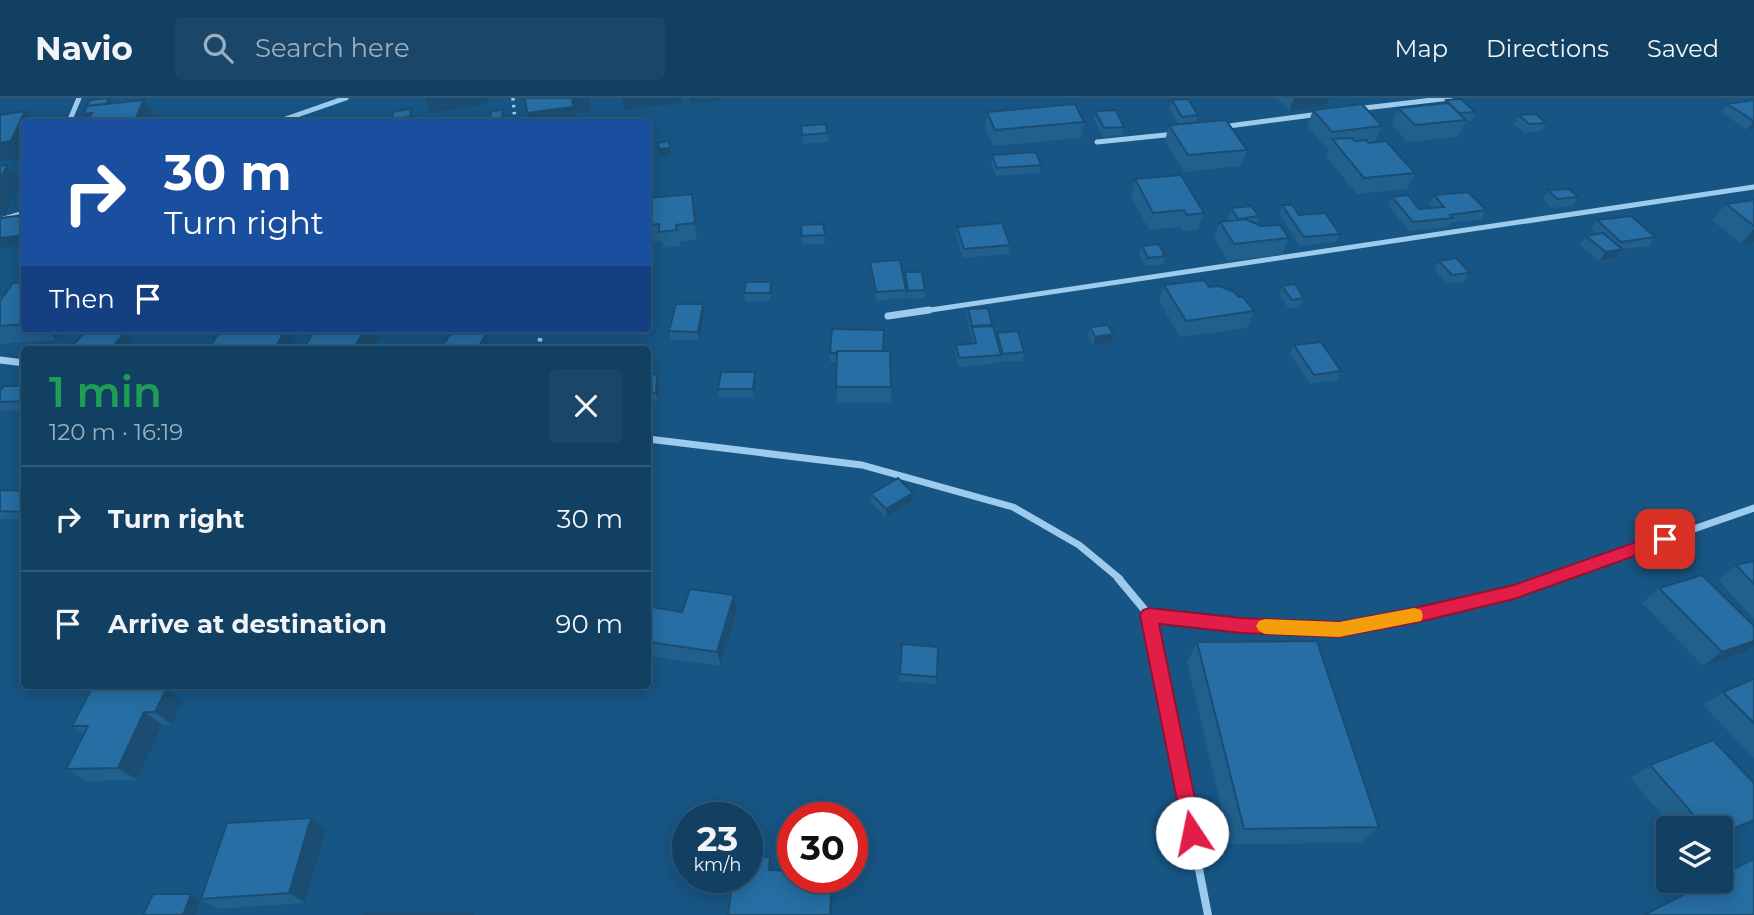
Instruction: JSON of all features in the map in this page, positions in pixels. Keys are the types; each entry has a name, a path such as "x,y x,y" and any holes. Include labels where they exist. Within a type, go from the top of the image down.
{"street":[{"path":"70,119 79,98"},
{"path":"286,119 346,98"},
{"path":"1354,110 1450,98"},
{"path":"1209,129 1329,113"},
{"path":"1097,142 1182,133"},
{"path":"888,316 1754,187"},
{"path":"0,220 21,214"},
{"path":"0,360 21,363"},
{"path":"651,439 862,465 1013,507 1079,545 1122,581 1149,615 1208,915"},
{"path":"1149,615 1242,625 1339,629 1352,627 1419,615 1514,592 1754,508"}],"path":[{"path":"513,98 515,119"}],"building":[{"path":"109,98 106,104 87,106 90,100"},
{"path":"525,98 572,98 573,107 527,113"},
{"path":"1188,99 1198,115 1182,117 1172,100"},
{"path":"1461,99 1475,112 1459,113 1446,100"},
{"path":"144,100 135,119 89,119 92,113 83,114 87,106"},
{"path":"1754,100 1754,121 1727,104"},
{"path":"1448,103 1466,120 1415,125 1398,108"},
{"path":"1075,104 1084,122 995,130 987,112"},
{"path":"1362,104 1382,126 1332,132 1313,110"},
{"path":"410,109 411,116 393,119 392,112"},
{"path":"503,110 502,119 490,119 491,111"},
{"path":"1116,110 1124,127 1104,128 1095,111"},
{"path":"25,111 11,141 0,143 0,115"},
{"path":"1536,114 1546,123 1529,124 1519,115"},
{"path":"1226,120 1247,150 1188,155 1169,125"},
{"path":"826,124 827,133 802,135 801,126"},
{"path":"1352,138 1369,143 1386,141 1415,173 1364,178 1332,139"},
{"path":"669,141 670,148 659,149 658,143"},
{"path":"1036,152 1041,165 997,168 992,155"},
{"path":"7,165 0,180 0,166"},
{"path":"1181,175 1204,213 1187,215 1184,210 1153,213 1135,179"},
{"path":"1569,189 1578,197 1557,199 1548,190"},
{"path":"1468,192 1486,210 1450,215 1453,218 1413,222 1392,197 1408,195 1419,209 1444,207 1434,195"},
{"path":"692,194 695,223 676,225 677,230 659,232 659,224 651,225 651,198"},
{"path":"1754,200 1754,226 1726,204"},
{"path":"1282,205 1292,205 1299,215 1325,213 1340,234 1304,237"},
{"path":"1251,206 1259,216 1238,219 1231,208"},
{"path":"21,215 21,235 0,238 1,218"},
{"path":"1631,216 1655,237 1621,242 1597,220"},
{"path":"1245,219 1261,226 1280,225 1289,238 1234,244 1220,222"},
{"path":"1002,223 1010,245 964,249 957,227"},
{"path":"823,224 825,235 802,236 801,225"},
{"path":"1603,233 1622,249 1606,252 1586,236"},
{"path":"1159,244 1165,256 1148,258 1142,246"},
{"path":"1456,258 1470,273 1452,275 1439,261"},
{"path":"900,260 906,290 876,292 870,262"},
{"path":"905,272 922,272 925,290 908,291"},
{"path":"1204,280 1209,287 1219,286 1235,292 1238,297 1243,297 1254,311 1186,321 1164,285"},
{"path":"21,282 21,324 0,326 0,301 13,283"},
{"path":"746,282 771,282 770,293 744,293"},
{"path":"1295,284 1304,298 1292,300 1282,286"},
{"path":"676,304 703,304 698,332 669,331"},
{"path":"988,308 992,325 972,326 968,309"},
{"path":"1108,325 1113,334 1095,337 1090,327"},
{"path":"993,326 1001,355 959,358 956,345 976,343 972,327"},
{"path":"832,329 884,330 883,351 830,353"},
{"path":"1018,331 1024,352 1003,354 997,333"},
{"path":"84,333 125,333 113,346 72,346"},
{"path":"219,333 284,333 276,346 210,346"},
{"path":"313,333 363,333 355,346 305,346"},
{"path":"451,333 486,334 479,346 443,346"},
{"path":"1321,342 1341,371 1314,375 1294,345"},
{"path":"837,351 890,351 891,387 836,387"},
{"path":"721,372 755,372 753,389 718,389"},
{"path":"657,374 656,393 651,393 651,375"},
{"path":"4,386 21,386 21,401 0,402 0,391"},
{"path":"898,478 913,493 886,509 871,494"},
{"path":"0,490 21,491 21,512 0,511"},
{"path":"1754,561 1754,584 1736,565"},
{"path":"1702,575 1754,626 1754,641 1722,652 1659,588"},
{"path":"690,589 734,595 717,652 651,642 652,607 682,612"},
{"path":"1317,641 1379,827 1244,829 1197,642"},
{"path":"902,644 938,647 937,677 900,674"},
{"path":"1754,679 1754,723 1723,692"},
{"path":"166,689 155,712 144,712 118,768 66,769 88,726 72,726 91,690"},
{"path":"1713,740 1754,783 1754,820 1733,829 1733,816 1695,816 1650,765"},
{"path":"311,818 289,893 201,899 227,823"},
{"path":"763,857 770,857 769,870 777,870 777,893 831,893 830,915 728,915 731,893 763,893"},
{"path":"1754,859 1754,915 1644,915 1687,893 1733,893 1733,870"},
{"path":"153,894 191,894 183,915 143,915"},
{"path":"365,914 473,914 365,915"}],"slow traffic":[{"path":"1265,626 1339,629 1414,616"}],"route":[{"path":"1192,833 1149,615 1242,625 1339,629 1419,615 1514,592 1665,539"}]}
